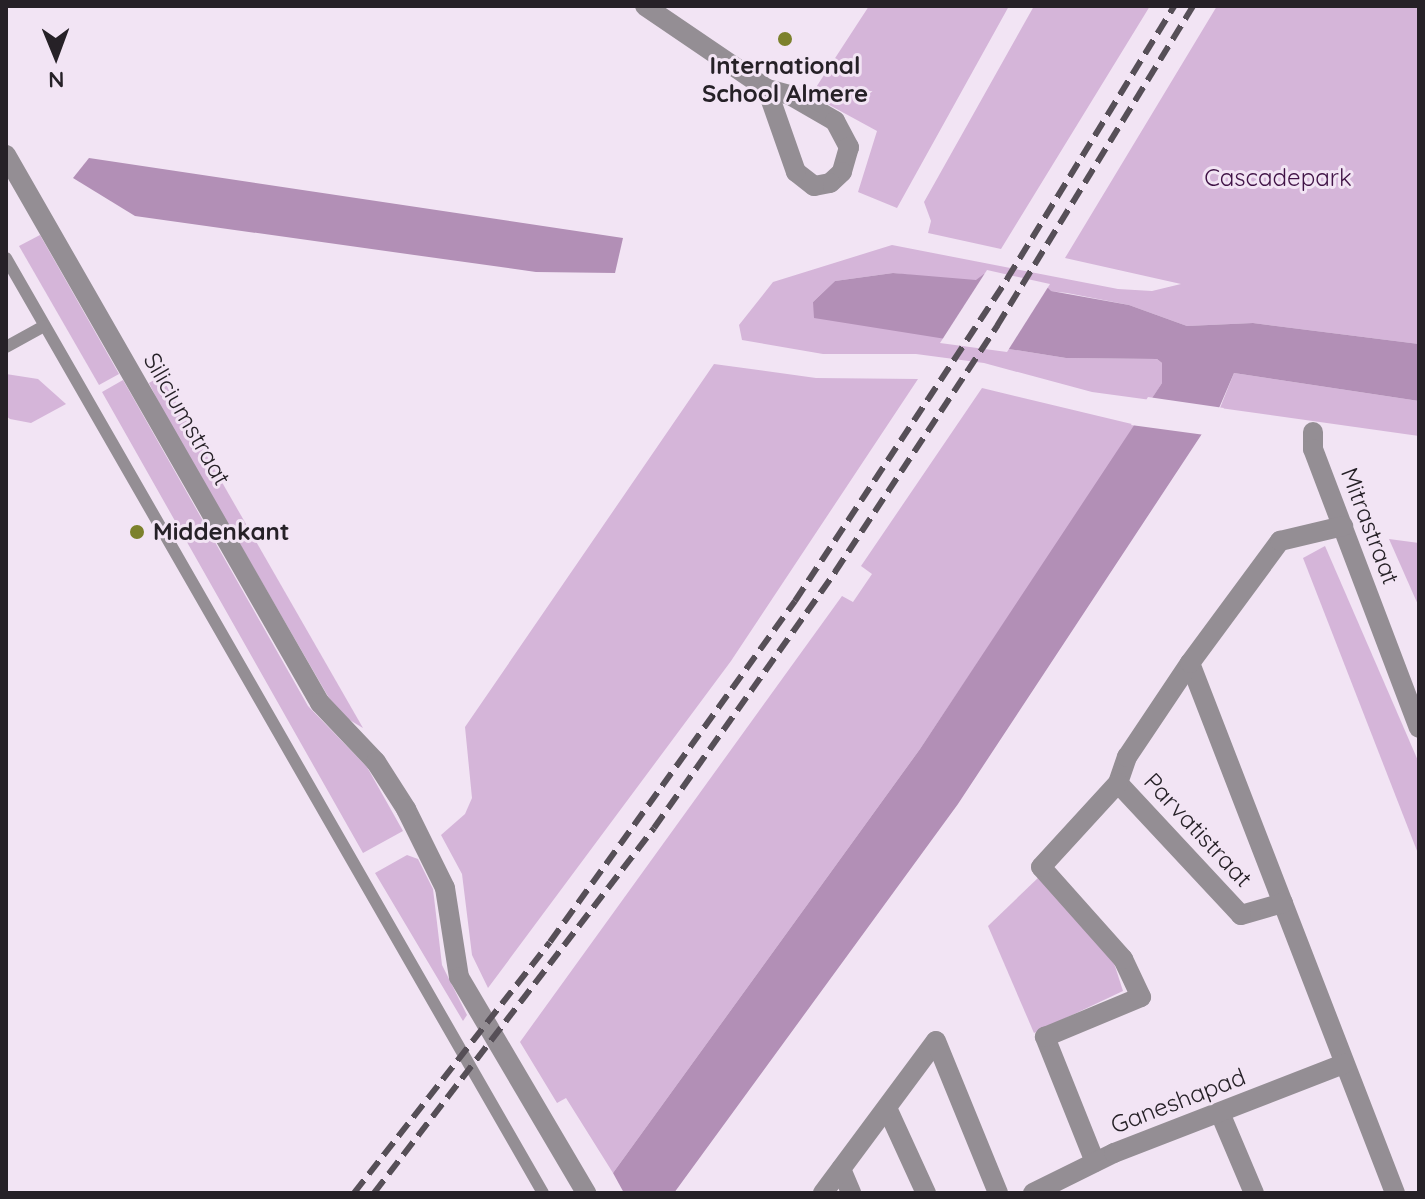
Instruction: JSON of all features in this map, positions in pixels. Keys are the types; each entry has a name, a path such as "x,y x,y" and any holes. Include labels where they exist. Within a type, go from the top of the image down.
{"street":[{"path":"645,6 767,89 790,95 842,128 847,160 830,183 806,183 796,172 767,89"},
{"name":"Siliciumstraat","path":"6,155 320,703 376,762 406,809 445,888 459,977 586,1193"},
{"name":"Mitrastraat","path":"1313,432 1313,449 1419,728"},
{"name":"Parvatistraat","path":"1283,903 1241,915 1118,783 1127,757 1190,663 1280,541 1343,526"},
{"name":"Parvatistraat","path":"1190,663 1395,1193"},
{"path":"1095,1162 1045,1037 1141,997 1123,959 1041,867 1118,783"},
{"path":"823,1193 936,1041 998,1193"},
{"name":"Ganeshapad","path":"1033,1193 1095,1162 1344,1064"},
{"path":"887,1108 926,1193"},
{"path":"1220,1113 1254,1193"},
{"path":"841,1169 851,1193"}],"lane":[{"path":"6,258 543,1193"},
{"path":"6,347 44,326"}],"green space":[{"path":"869,6 1009,6 897,208 858,192 877,131 811,95"},
{"path":"1034,6 1150,6 1001,249 928,233 931,221 924,202"},
{"name":"Cascadepark","path":"1217,6 1419,6 1419,344 1253,323 1187,326 1129,305 1067,293 893,273 835,281 813,302 1003,348 1066,358 1157,359 1162,363 1162,383 1151,400 1092,392 984,363 916,354 823,354 742,340 739,325 773,282 892,245 1118,289 1152,291 1181,284 1065,258"},
{"path":"40,235 119,374 99,385 19,246"},
{"path":"714,364 816,378 918,379 731,661 488,988 472,955 462,874 441,835 465,814 472,798 465,727"},
{"path":"1234,373 1419,401 1419,436 1220,408"},
{"path":"6,374 38,379 66,404 31,423 10,419 6,416"},
{"path":"161,376 363,728 343,716 329,698 165,415 149,383"},
{"path":"123,380 308,706 367,767 403,831 363,853 102,392"},
{"path":"982,388 1136,425 920,749 613,1173 566,1098 557,1103 520,1042 842,596 853,602 872,574 861,566"},
{"path":"1389,539 1419,543 1419,607"},
{"path":"1325,546 1419,763 1419,856 1303,558"},
{"path":"407,855 418,859 433,889 442,965 467,1015 463,1021 375,873"},
{"path":"1040,876 1114,963 1123,991 1034,1033 988,926"}],"shaded area":[{"path":"89,158 623,238 615,273 536,272 135,216 73,178"},
{"path":"893,273 976,280 984,274 1043,283 1051,291 1129,305 1187,326 1253,323 1419,344 1419,401 1234,373 1219,408 958,804 674,1193 624,1193 613,1173 920,749 1162,383 1162,363 1157,359 1066,358 814,318 813,302 835,281"}],"pier":[{"path":"987,270 1050,284 1007,352 940,343"},
{"path":"1148,397 1224,408 1205,435 1131,425"}],"railway":[{"path":"354,1193 550,942 795,601 1007,279 1174,6"},
{"path":"374,1193 654,828 835,572 997,326 1193,6"}],"place":[{"name":"International School Almere","path":"785,39"},
{"name":"Middenkant","path":"137,532"}]}
